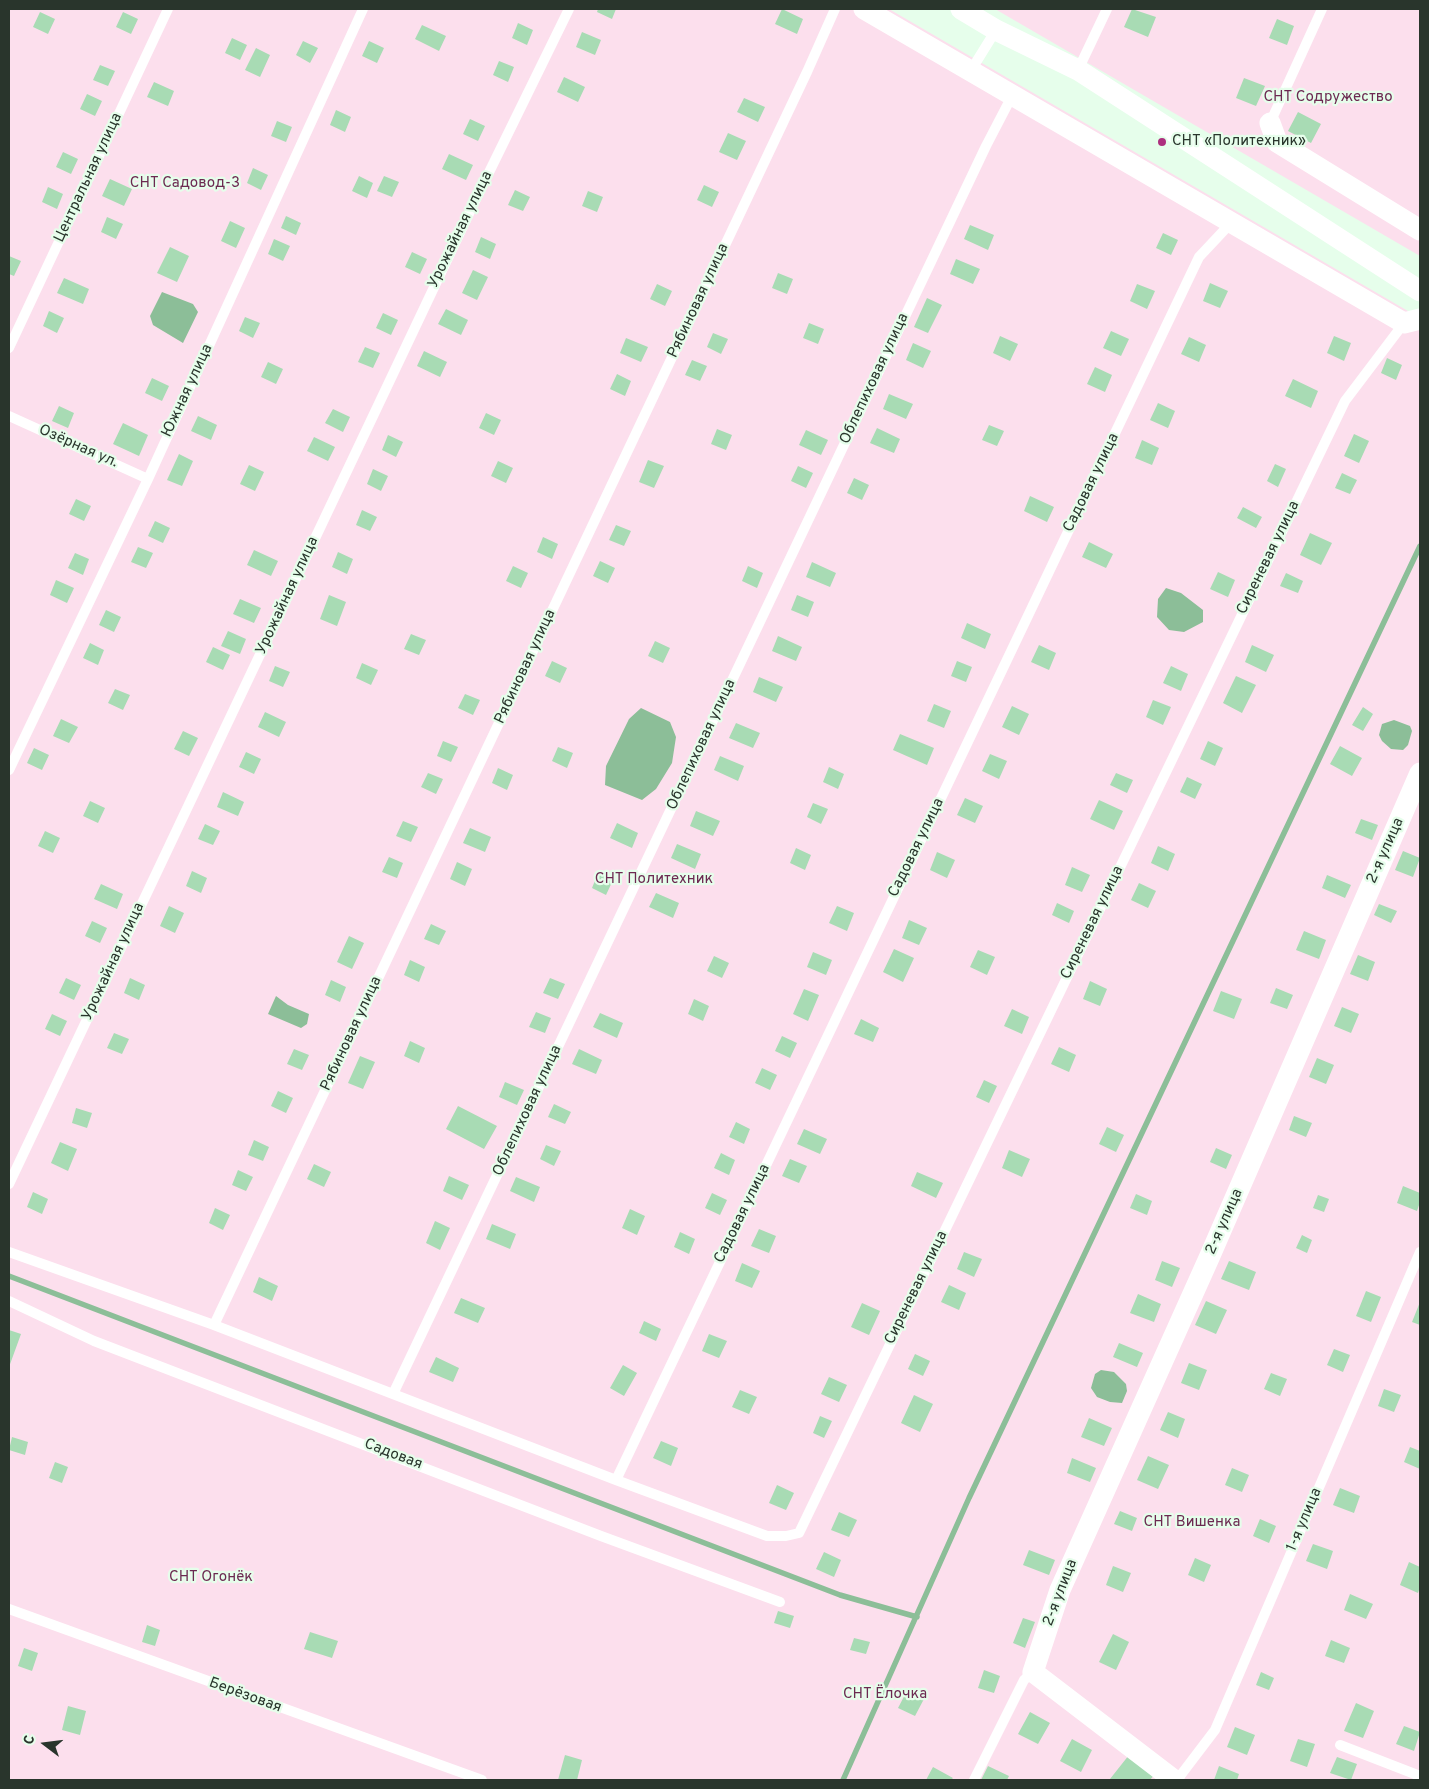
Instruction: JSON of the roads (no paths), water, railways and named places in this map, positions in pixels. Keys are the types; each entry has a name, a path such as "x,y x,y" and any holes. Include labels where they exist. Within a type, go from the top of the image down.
{"street":[{"path":"864,9 1230,224 1412,321"},
{"path":"961,9 996,30 1078,70 1420,292"},
{"path":"1270,123 1277,142 1420,230"},
{"name":"2-я улица","path":"1033,1672 1060,1590 1209,1258 1420,773"},
{"path":"1033,1672 1175,1780"}],"lane":[{"name":"Центральная улица","path":"9,348 168,9"},
{"name":"Южная улица","path":"9,770 148,479 363,9"},
{"name":"Урожайная улица","path":"9,1184 474,203 569,9"},
{"name":"Рябиновая улица","path":"214,1325 790,108 834,9"},
{"path":"1078,70 1107,9"},
{"path":"1270,123 1322,9"},
{"path":"970,72 996,30"},
{"name":"Облепиховая улица","path":"393,1394 986,146 1012,96"},
{"name":"Садовая улица","path":"616,1480 1199,257 1230,224"},
{"name":"Сиреневая улица","path":"616,1480 767,1536 786,1536 799,1533 1345,401 1412,321"},
{"name":"Озёрная ул.","path":"9,416 148,479"},
{"path":"9,1252 214,1325 616,1480"},
{"name":"1-я улица","path":"1175,1780 1215,1730 1420,1252"},
{"name":"Садовая","path":"9,1301 94,1341 601,1536 780,1602"},
{"name":"Берёзовая","path":"9,1609 482,1780"},
{"path":"974,1780 1024,1680 1033,1672"},
{"path":"1340,1745 1420,1776"}],"waterway":[{"path":"843,1780 969,1498 1420,546"},
{"path":"9,1276 840,1595 917,1617"}],"place":[{"name":"СНТ «Политехник»","path":"1162,142"}],"park label":[{"name":"СНТ Содружество","path":"1328,98"},
{"name":"СНТ Садовод-3","path":"185,184"},
{"name":"СНТ Политехник","path":"654,880"},
{"name":"СНТ Вишенка","path":"1192,1523"},
{"name":"СНТ Огонёк","path":"211,1578"},
{"name":"СНТ Ёлочка","path":"885,1695"}]}
